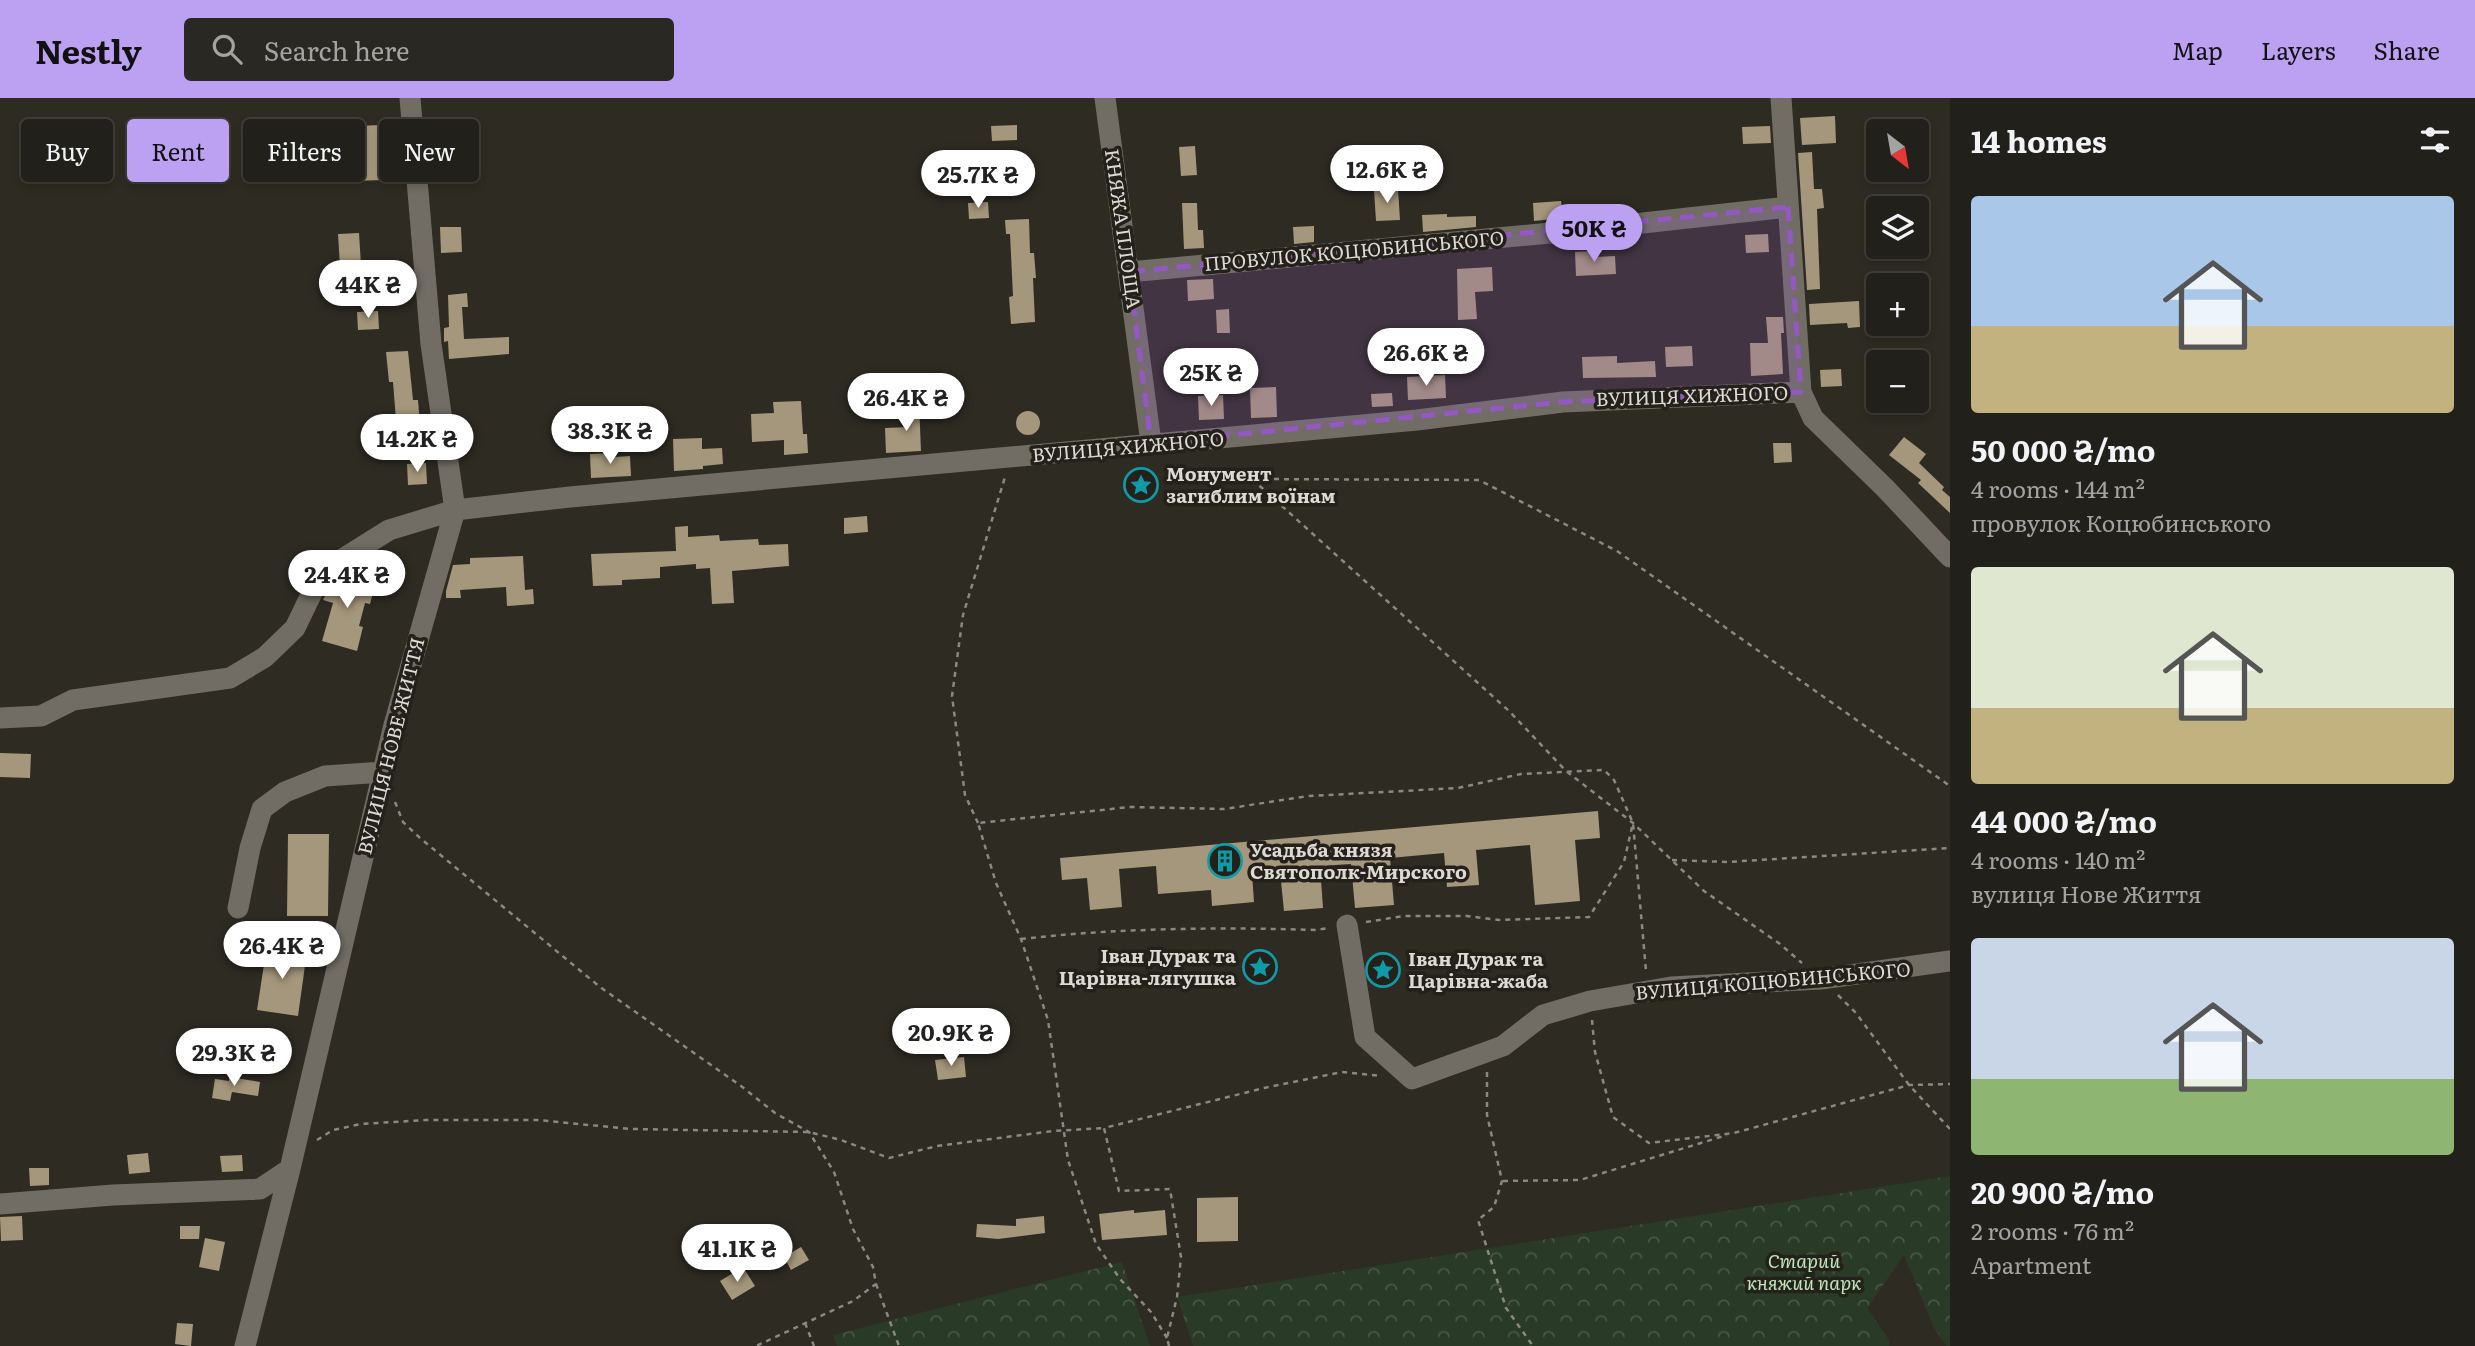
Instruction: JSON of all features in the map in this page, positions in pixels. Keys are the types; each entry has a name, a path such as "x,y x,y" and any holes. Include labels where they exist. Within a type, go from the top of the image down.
{"street":[{"name":"ВУЛИЦЯ НОВЕ ЖИТТЯ","path":"245,1346 290,1169 383,772 455,510 431,344 410,98"},
{"name":"КНЯЖА ПЛОЩА","path":"1105,98 1151,443"},
{"path":"1781,98 1801,392 1812,418 1885,488 1950,556"},
{"name":"ПРОВУЛОК КОЦЮБИНСЬКОГО","path":"1129,272 1788,208"},
{"name":"ВУЛИЦЯ ХИЖНОГО","path":"0,718 41,716 73,700 230,678 265,657 295,628 322,572 389,530 455,510 597,494 1417,419 1563,402 1801,392"},
{"path":"238,908 250,848 262,809 285,792 324,776 383,772"},
{"path":"1347,925 1365,1037 1412,1079"},
{"name":"ВУЛИЦЯ КОЦЮБИНСЬКОГО","path":"1412,1079 1503,1046 1543,1015 1590,1001 1671,986 1821,979 1950,961"},
{"path":"0,1204 113,1195 260,1189 290,1169"}],"path":[{"path":"1012,457 962,615 952,696 965,795 978,823 996,883 1021,939 1048,1020 1068,1160 1096,1244 1120,1279 1151,1312 1169,1346"},
{"path":"1950,786 1617,551 1479,480 1252,479 1509,711 1566,771 1633,823 1704,891 1780,944 1821,979 1856,1013 1909,1085 1950,1129"},
{"path":"978,823 1130,807 1224,809 1308,796 1458,788 1521,774 1604,770 1614,780 1633,823 1648,990"},
{"path":"383,772 403,822 421,838 600,987 775,1113 809,1132 834,1172 853,1228 873,1267 876,1283 899,1346"},
{"path":"1672,860 1728,862 1950,848"},
{"path":"1590,1001 1595,1052 1613,1117 1649,1143 1734,1133"},
{"path":"1503,1046 1486,1073 1487,1115 1502,1181 1494,1207 1478,1220 1506,1308 1533,1346"},
{"path":"316,1140 333,1130 361,1124 426,1120 537,1120 631,1129 809,1132 841,1140 889,1158 937,1146 1065,1130 1104,1128 1264,1088 1342,1072 1412,1079"},
{"path":"1502,1181 1580,1180 1734,1133 1909,1085 1950,1084"},
{"path":"1104,1128 1119,1191 1170,1189 1181,1257 1177,1297 1167,1338"},
{"path":"756,1346 853,1301 876,1283"},
{"path":"805,1323 814,1346"}],"highlighted area":[{"path":"1788,207 1801,392 1563,402 1151,443 1129,272"}],"green space":[{"name":"Старий княжий парк","path":"1950,1176 1950,1346 1947,1346 1934,1328 1904,1255 1867,1308 1889,1340 1889,1346 1193,1346 1177,1297"},
{"path":"1122,1262 1150,1346 837,1346 833,1335"}],"building":[{"path":"1835,116 1836,143 1802,145 1800,118"},
{"path":"379,125 379,180 365,181 365,126"},
{"path":"1017,125 1017,140 992,141 991,126"},
{"path":"1770,126 1771,143 1743,144 1742,127"},
{"path":"1195,146 1197,175 1181,176 1179,147"},
{"path":"1812,152 1814,189 1822,189 1824,208 1817,209 1820,289 1807,290 1798,153"},
{"path":"1025,166 1026,184 1002,185 1001,167"},
{"path":"1398,189 1400,220 1376,221 1374,190"},
{"path":"1561,201 1562,208 1592,206 1592,215 1534,221 1533,203"},
{"path":"988,202 989,218 969,219 968,203"},
{"path":"1182,203 1197,203 1198,230 1203,230 1204,248 1184,249"},
{"path":"1447,214 1447,217 1476,216 1476,227 1423,232 1422,215"},
{"path":"1029,219 1030,253 1034,253 1036,278 1033,278 1035,322 1011,324 1009,297 1013,296 1010,234 1006,234 1005,220"},
{"path":"1314,226 1314,242 1294,244 1293,227"},
{"path":"440,227 461,227 462,252 441,253"},
{"path":"359,233 361,265 340,266 338,234"},
{"path":"1768,234 1769,252 1746,253 1745,235"},
{"path":"1594,251 1595,257 1615,256 1616,274 1576,276 1575,252"},
{"path":"1492,267 1493,291 1475,292 1477,319 1458,320 1457,269"},
{"path":"1213,279 1214,299 1188,301 1187,280"},
{"path":"467,293 468,307 462,307 464,339 509,337 509,354 449,359 448,341 444,342 444,328 449,327 448,295"},
{"path":"1859,301 1860,327 1848,328 1847,323 1810,325 1809,304"},
{"path":"1229,309 1230,333 1217,333 1216,310"},
{"path":"378,311 379,329 358,330 357,312"},
{"path":"1766,317 1783,317 1783,374 1751,376 1750,343 1768,343"},
{"path":"1442,338 1457,338 1458,363 1444,364"},
{"path":"1692,346 1693,366 1666,367 1665,347"},
{"path":"408,351 413,400 418,400 421,437 374,439 373,421 396,420 393,382 389,382 386,352"},
{"path":"1617,356 1617,363 1655,361 1656,377 1583,378 1582,357"},
{"path":"1841,369 1842,386 1821,387 1820,370"},
{"path":"1445,375 1446,398 1408,400 1407,377"},
{"path":"1276,387 1277,417 1251,418 1250,388"},
{"path":"1392,393 1393,406 1372,407 1371,394"},
{"path":"1223,395 1224,419 1199,420 1198,396"},
{"path":"801,401 803,434 807,434 808,453 784,455 784,440 752,442 751,414 774,413 773,402"},
{"path":"919,403 921,451 886,453 885,428 907,427 906,404"},
{"path":"1028,411 1037,414 1040,423 1037,432 1028,435 1019,432 1016,423 1019,414"},
{"path":"1904,437 1926,454 1919,463 1944,487 1942,490 1950,497 1950,513 1918,483 1921,480 1889,455"},
{"path":"702,438 702,449 722,448 723,464 703,466 703,469 674,471 673,439"},
{"path":"1773,443 1791,443 1792,462 1774,463"},
{"path":"613,453 614,457 630,456 631,476 591,478 590,454"},
{"path":"426,463 427,484 408,485 407,464"},
{"path":"867,516 868,532 844,534 844,518"},
{"path":"688,526 688,537 719,535 720,541 758,539 759,545 788,544 789,566 732,571 734,603 712,604 710,568 696,569 696,564 660,567 660,578 622,580 622,585 593,586 591,554 676,551 675,527"},
{"path":"523,556 525,590 533,589 534,604 507,606 506,587 460,590 461,598 446,598 453,565 470,564 470,558"},
{"path":"346,573 376,581 370,604 365,603 359,626 363,627 357,651 322,641 333,603 323,600 332,581"},
{"path":"0,753 31,754 30,778 0,777"},
{"name":"Усадьба князя Святополк-Мирского","path":"1598,811 1600,838 1575,840 1580,901 1535,905 1530,845 1476,850 1479,885 1447,887 1444,853 1390,858 1394,905 1355,908 1351,864 1320,866 1323,908 1284,911 1280,871 1252,873 1254,902 1212,906 1211,890 1158,894 1156,866 1119,869 1122,907 1090,910 1087,878 1062,880 1060,858"},
{"path":"288,834 329,834 328,916 287,916"},
{"path":"267,945 307,951 298,1016 257,1010"},
{"path":"964,1057 966,1077 938,1080 935,1060"},
{"path":"229,1077 260,1082 258,1096 232,1092 230,1101 212,1098 215,1079 229,1081"},
{"path":"148,1153 150,1172 129,1174 127,1155"},
{"path":"242,1155 243,1171 222,1172 220,1156"},
{"path":"29,1168 49,1168 49,1185 30,1186"},
{"path":"1238,1197 1238,1241 1197,1242 1197,1198"},
{"path":"1134,1210 1134,1213 1165,1210 1167,1235 1102,1240 1099,1214"},
{"path":"22,1216 23,1240 1,1241 0,1217"},
{"path":"1044,1216 1045,1233 998,1239 976,1237 977,1224 1016,1226 1016,1219"},
{"path":"180,1226 200,1226 199,1239 180,1239"},
{"path":"205,1238 225,1242 219,1271 199,1267"},
{"path":"801,1247 809,1260 791,1270 784,1257"},
{"path":"743,1267 755,1286 732,1300 720,1281"},
{"path":"177,1323 193,1324 191,1346 175,1344"}],"place":[{"name":"Монумент загиблим воїнам","path":"1141,485"},
{"name":"Усадьба князя Святополк-Мирского","path":"1225,861"},
{"name":"Іван Дурак та Царівна-лягушка","path":"1260,967"},
{"name":"Іван Дурак та Царівна-жаба","path":"1383,970"}]}
